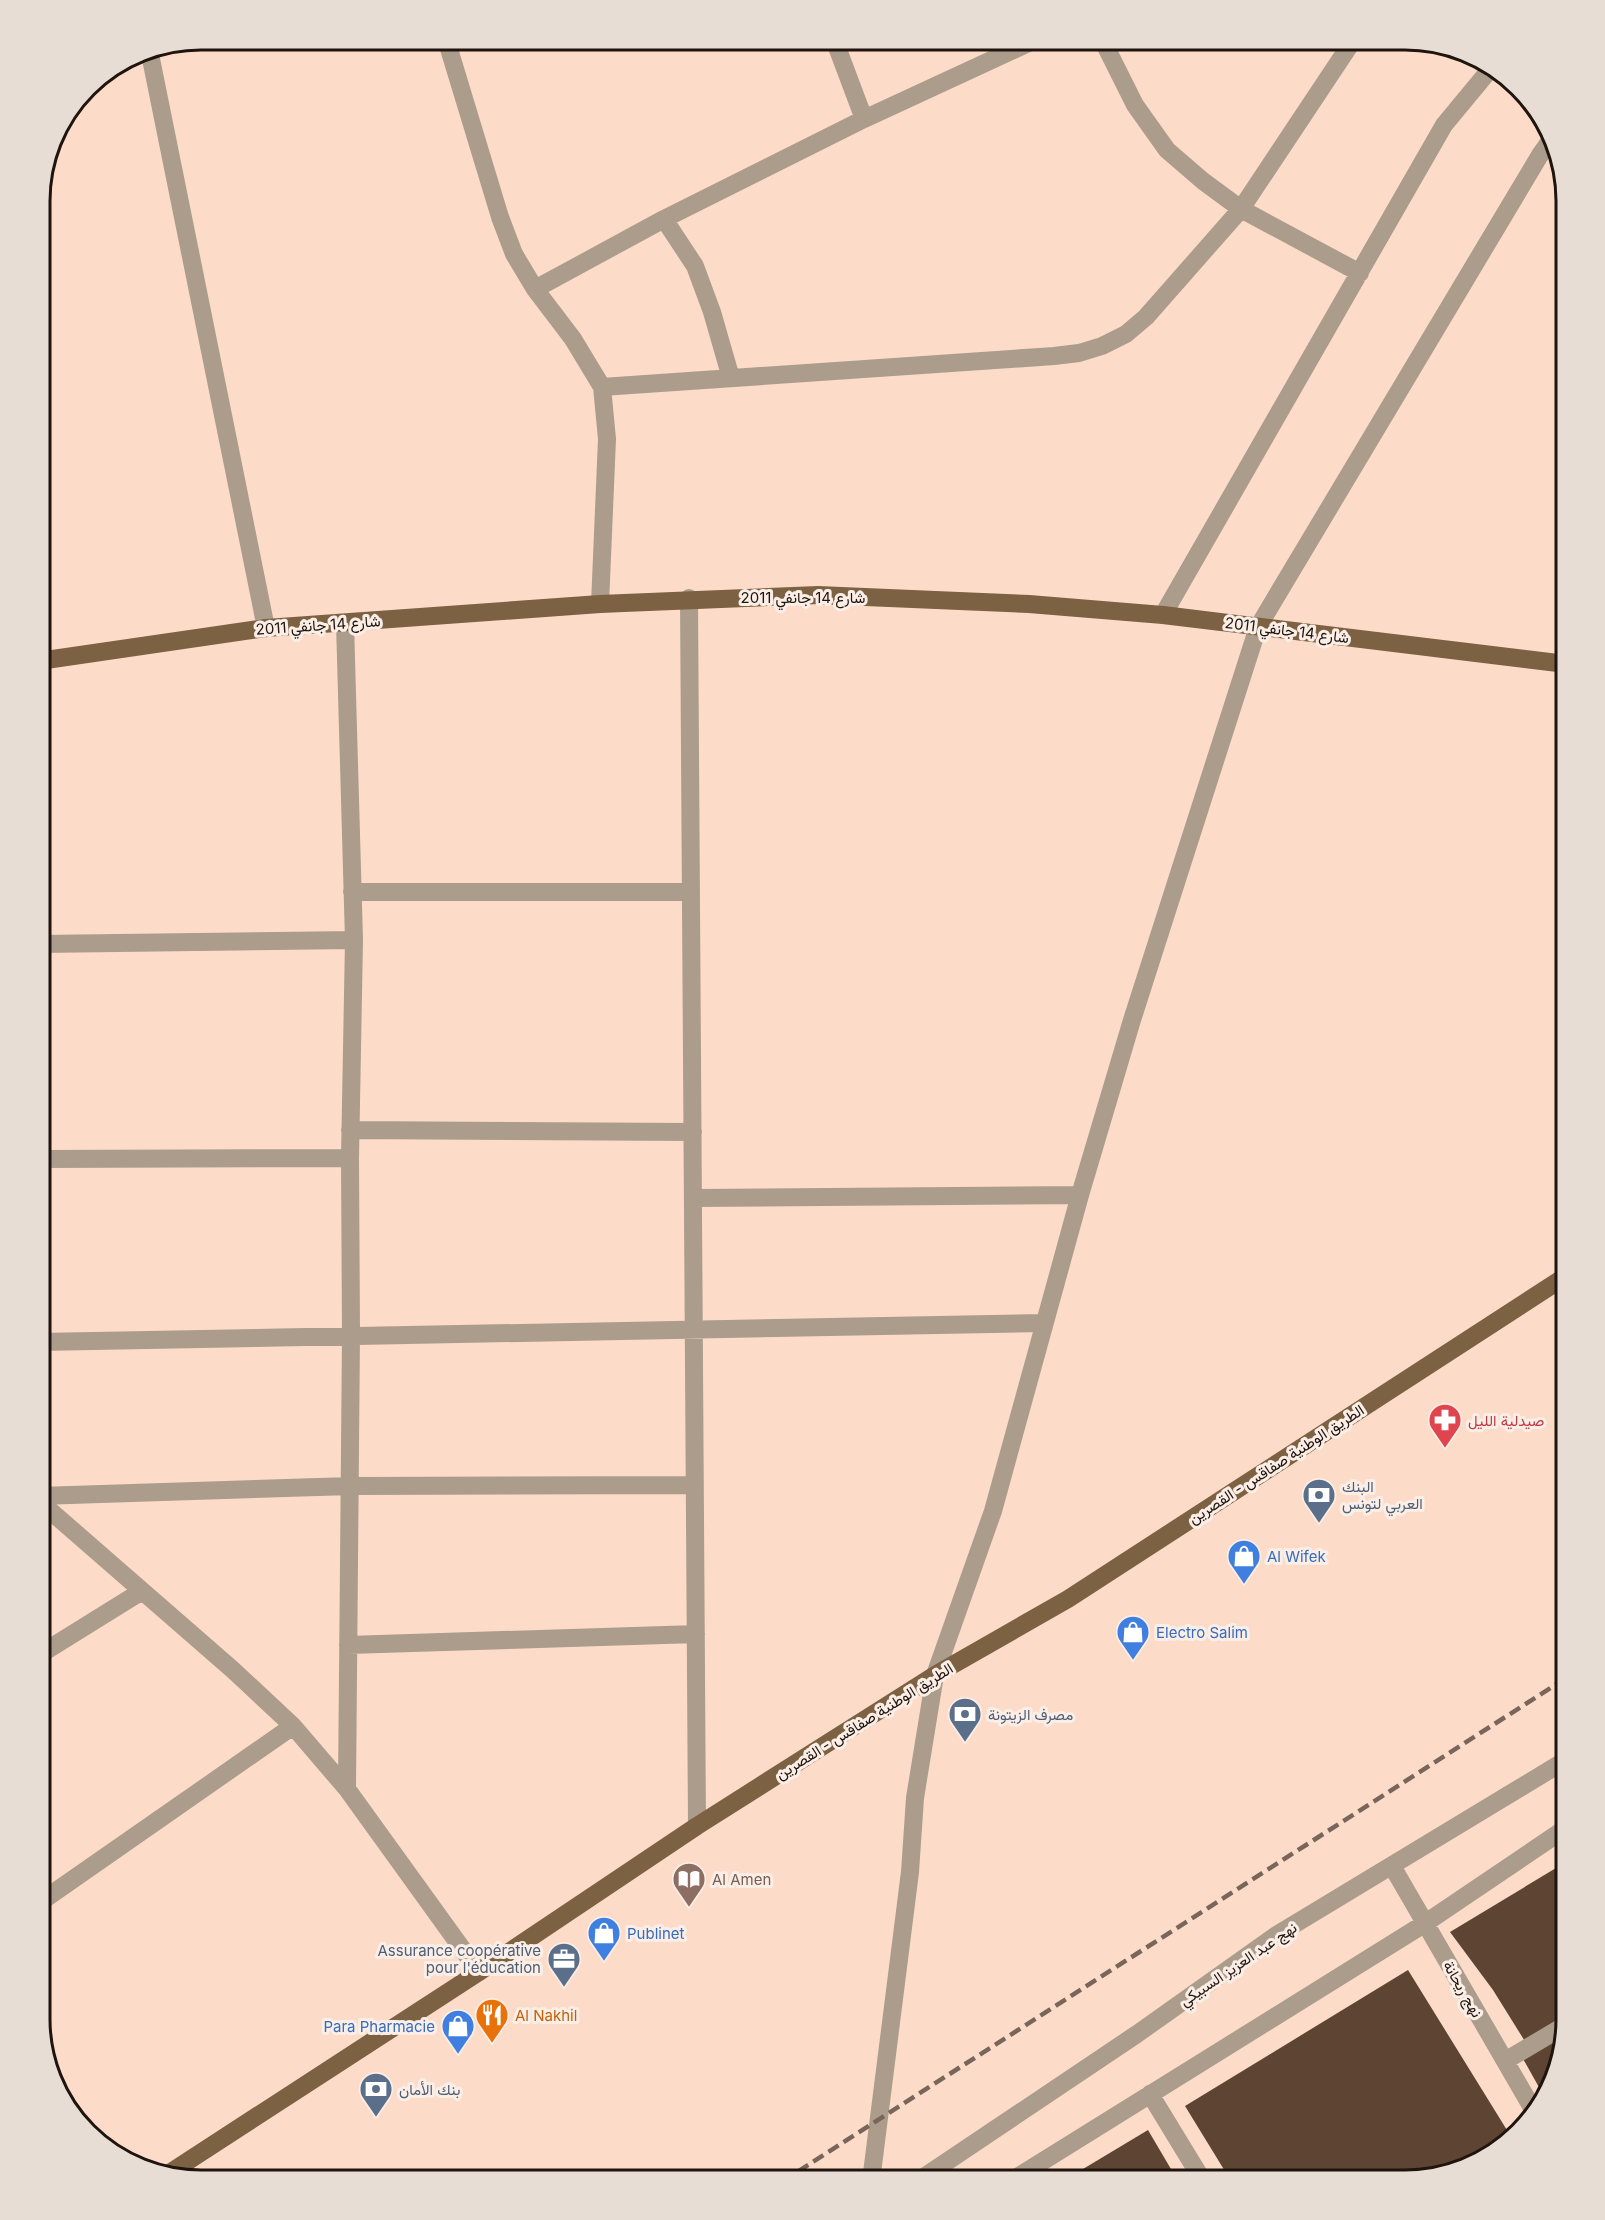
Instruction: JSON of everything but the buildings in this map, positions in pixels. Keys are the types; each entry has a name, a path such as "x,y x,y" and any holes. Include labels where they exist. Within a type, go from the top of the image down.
{"main road":[{"name":"شارع 14 جانفي 2011","path":"50,659 266,628 689,598 818,595 1029,604 1163,615 1556,663"},
{"name":"الطريق الوطنية صفاقس - القصرين","path":"177,2168 697,1826 935,1675 1068,1599 1556,1282"}],"street":[{"path":"449,50 500,217 514,254 535,289 573,339 602,387 607,439 600,604"},
{"path":"838,50 864,119"},
{"path":"535,289 664,219 864,119 1013,50"},
{"path":"1108,50 1135,105 1167,150 1241,209 1360,273"},
{"path":"602,387 1054,356 1079,353 1102,346 1126,334 1146,317 1241,209 1347,50"},
{"path":"151,58 266,628"},
{"path":"1163,615 1444,126 1487,74"},
{"path":"871,2170 910,1872 915,1798 935,1675 993,1511 1080,1195 1132,1020 1258,627 1546,147"},
{"path":"664,219 696,266 712,312 730,378"},
{"path":"689,598 697,1826"},
{"path":"345,623 354,940 350,1130 351,1335 347,1789"},
{"path":"352,892 691,892"},
{"path":"50,944 354,940"},
{"path":"350,1130 693,1131"},
{"path":"50,1159 350,1158"},
{"path":"693,1198 1080,1195"},
{"path":"50,1342 1044,1323"},
{"path":"50,1496 350,1486 695,1485"},
{"path":"50,1511 293,1726 347,1789 478,1972"},
{"path":"50,1649 142,1591"},
{"path":"348,1645 696,1634"},
{"path":"50,1895 293,1726"},
{"name":"نهج عبد العزيز السبيكي","path":"934,2170 1137,2034 1275,1936 1556,1766"},
{"path":"1029,2170 1425,1924 1556,1835"},
{"name":"نهج ريحانة","path":"1392,1866 1530,2103"},
{"path":"1505,2061 1555,2031"},
{"path":"1150,2094 1196,2170"}],"railway":[{"path":"800,2170 1556,1684"}],"place":[{"name":"صيدلية الليل","path":"1445,1449"},
{"name":"البنك العربي لتونس","path":"1319,1524"},
{"name":"Al Wifek","path":"1244,1585"},
{"name":"Electro Salim","path":"1133,1661"},
{"name":"مصرف الزيتونة","path":"965,1743"},
{"name":"Al Amen","path":"689,1908"},
{"name":"Publinet","path":"604,1962"},
{"name":"Assurance coopérative pour l'éducation","path":"564,1988"},
{"name":"Al Nakhil","path":"492,2044"},
{"name":"Para Pharmacie","path":"458,2055"},
{"name":"بنك الأمان","path":"376,2118"}]}
